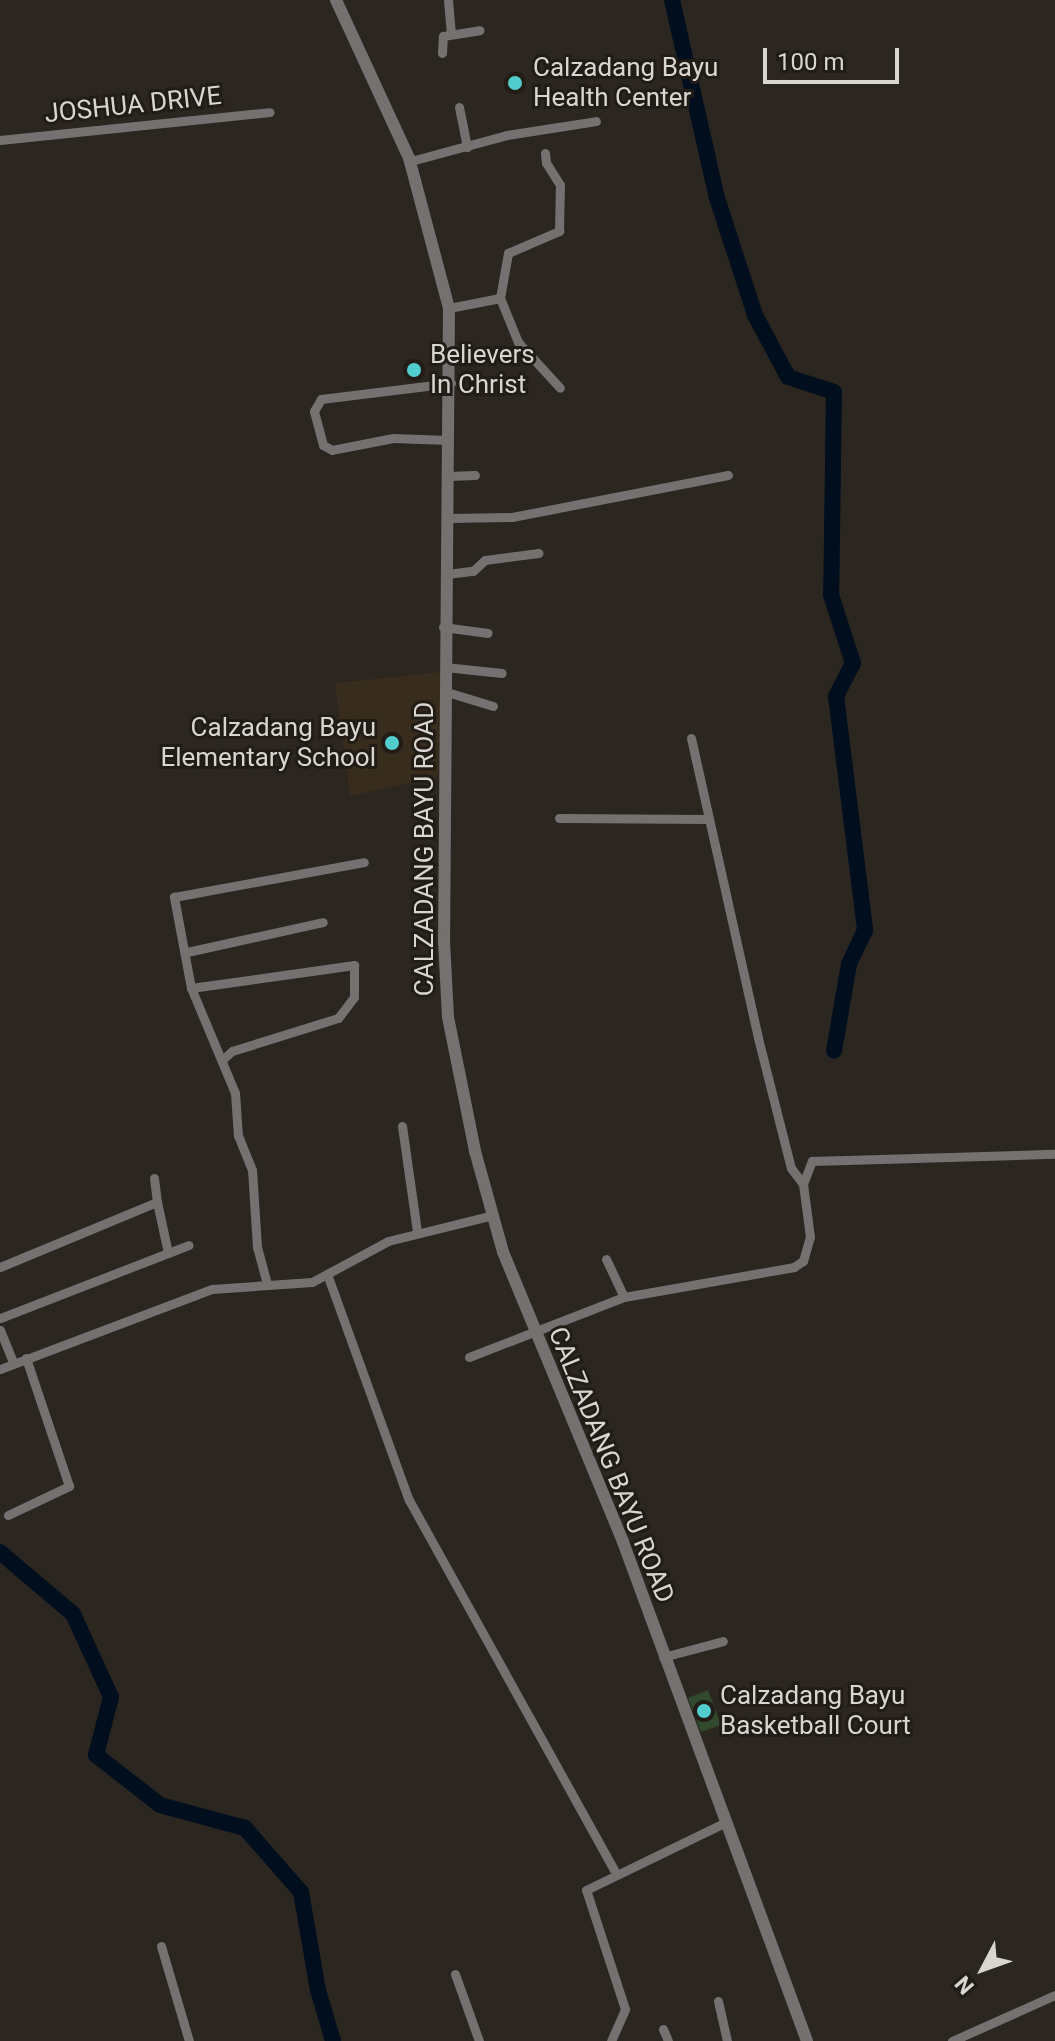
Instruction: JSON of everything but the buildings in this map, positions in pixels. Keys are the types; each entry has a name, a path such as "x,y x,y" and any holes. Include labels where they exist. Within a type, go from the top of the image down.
{"street":[{"name":"CALZADANG BAYU ROAD","path":"336,0 411,161 449,308 449,518 443,627 447,692 443,805 448,1017 493,1215 535,1335 623,1542 807,2041"},
{"path":"448,0 451,34"},
{"path":"442,53 442,37 480,30"},
{"path":"459,107 467,147"},
{"name":"JOSHUA DRIVE","path":"0,140 270,112"},
{"path":"411,161 507,135 596,121"},
{"path":"545,153 560,185 559,231 508,253 500,298 518,342 560,388"},
{"path":"449,308 500,298"},
{"path":"448,440 393,438 332,450 323,445 314,411 321,399 451,383"},
{"path":"448,476 475,475"},
{"path":"449,518 512,517 728,475"},
{"path":"447,574 473,571 485,560 539,553"},
{"path":"443,627 488,633"},
{"path":"445,667 502,673"},
{"path":"447,692 493,706"},
{"path":"469,1357 535,1335 624,1297 782,1271 803,1261 810,1237 803,1184 787,1154 691,738"},
{"path":"559,818 708,819"},
{"path":"267,1284 257,1247 252,1170 238,1136 235,1093 191,988 176,893 364,862"},
{"path":"187,952 323,922"},
{"path":"191,988 354,965 354,997 338,1018 232,1051 223,1059"},
{"path":"402,1126 417,1232"},
{"path":"803,1184 812,1161 1055,1154"},
{"path":"154,1178 168,1253"},
{"path":"0,1267 157,1202"},
{"path":"0,1369 212,1289 298,1284 327,1274 388,1241 493,1215"},
{"path":"0,1318 189,1245"},
{"path":"606,1259 624,1297"},
{"path":"327,1274 409,1500 615,1872"},
{"path":"0,1330 13,1363"},
{"path":"8,1515 69,1486 26,1358"},
{"path":"663,1657 723,1641"},
{"path":"611,2041 625,2009 586,1894 588,1886 726,1822"},
{"path":"161,1946 189,2041"},
{"path":"455,1974 479,2041"},
{"path":"952,2041 1055,1995"},
{"path":"718,2001 727,2041"},
{"path":"663,2029 668,2041"}],"shaded area":[{"name":"Calzadang Bayu Elementary School","path":"441,672 438,777 350,796 335,683"}],"green space":[{"name":"Calzadang Bayu Basketball Court","path":"708,1690 721,1725 701,1732 688,1698"}],"waterway":[{"path":"672,0 717,198 755,315 788,377 834,392 831,595 853,663 836,696 865,930 849,964 834,1051"},
{"path":"0,1552 73,1614 111,1697 96,1755 160,1805 245,1828 301,1892 318,1990 333,2041"}],"place":[{"name":"Calzadang Bayu Health Center","path":"515,83"},
{"name":"Believers In Christ","path":"414,370"},
{"name":"Calzadang Bayu Elementary School","path":"392,743"},
{"name":"Calzadang Bayu Basketball Court","path":"704,1711"}]}
